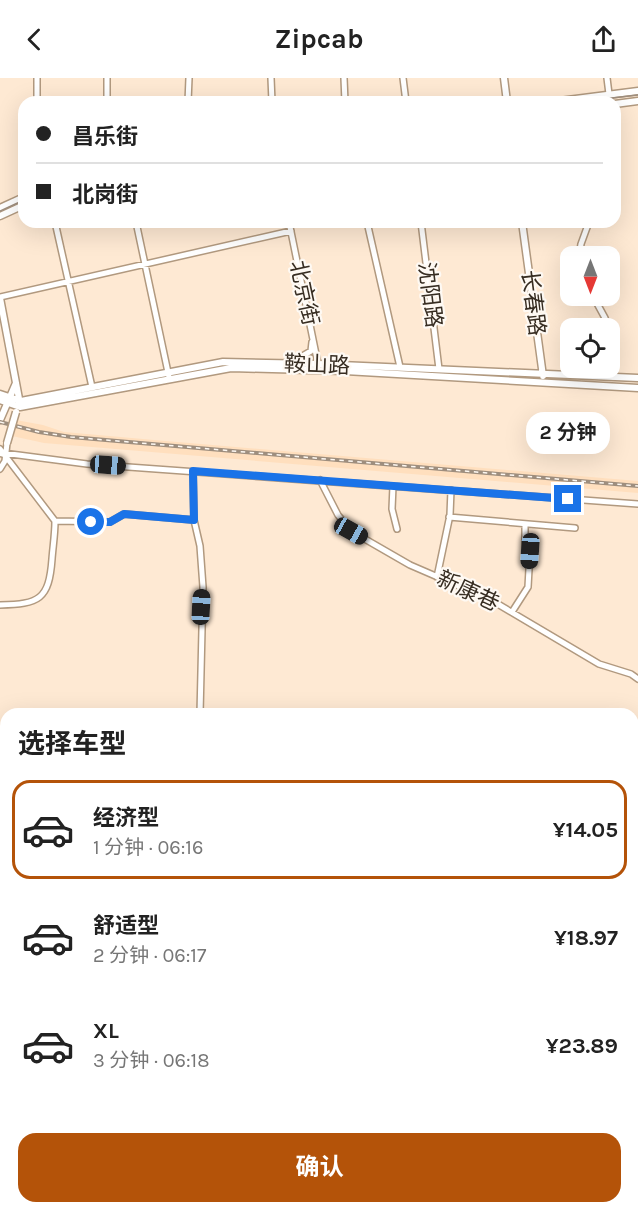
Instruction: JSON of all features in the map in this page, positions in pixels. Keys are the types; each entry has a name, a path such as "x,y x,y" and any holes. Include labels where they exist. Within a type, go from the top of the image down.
{"main road":[{"path":"504,78 506,96"},
{"path":"618,96 638,91"},
{"path":"621,103 638,101"},
{"path":"0,208 18,200"},
{"path":"0,216 18,208"},
{"name":"长春路","path":"523,228 544,383"},
{"path":"0,298 17,380 19,406 7,442"},
{"name":"鞍山路","path":"19,406 168,376 223,362 560,375"},
{"name":"鞍山路","path":"19,406 92,387 231,368 345,371 638,388"},
{"name":"鞍山路","path":"620,377 638,378"},
{"path":"0,420 4,403 16,387 17,380"},
{"path":"0,394 4,403"},
{"path":"4,403 19,406"}],"street":[{"path":"37,78 37,96"},
{"path":"107,78 107,96"},
{"path":"189,78 189,96"},
{"path":"271,78 272,96"},
{"path":"344,78 345,96"},
{"path":"403,78 405,96"},
{"path":"607,78 610,96"},
{"path":"56,228 92,387"},
{"path":"137,228 168,376"},
{"name":"北京街","path":"290,228 318,364"},
{"path":"368,228 400,368"},
{"name":"沈阳路","path":"422,228 439,369"},
{"path":"581,246 587,228"},
{"path":"0,298 291,231"},
{"path":"281,363 299,358 310,351 313,338"},
{"path":"2,467 1,452 7,442"},
{"path":"1,452 87,464 638,504"},
{"path":"0,604 29,602 45,593 50,579 55,521 1,452"},
{"path":"2,467 10,461 26,456"},
{"path":"193,471 194,520 200,546 203,587 200,708"},
{"name":"新康巷","path":"320,480 338,515 351,531 410,565 491,600 599,664 631,674 638,679"},
{"path":"393,486 392,509 397,530"},
{"path":"437,577 449,518 451,490"},
{"path":"55,521 110,522 124,514 194,520"},
{"path":"449,518 575,528"},
{"path":"512,612 528,586 530,551 525,548 525,525"}],"shaded area":[{"path":"16,420 64,432 638,481 638,493 44,443 12,436"}],"tram line":[{"path":"621,97 638,95"},
{"path":"0,211 18,203"}],"railway":[{"path":"0,422 71,437 638,486"}],"route":[{"path":"91,522 110,522 124,514 194,520 193,471 568,499"}]}
